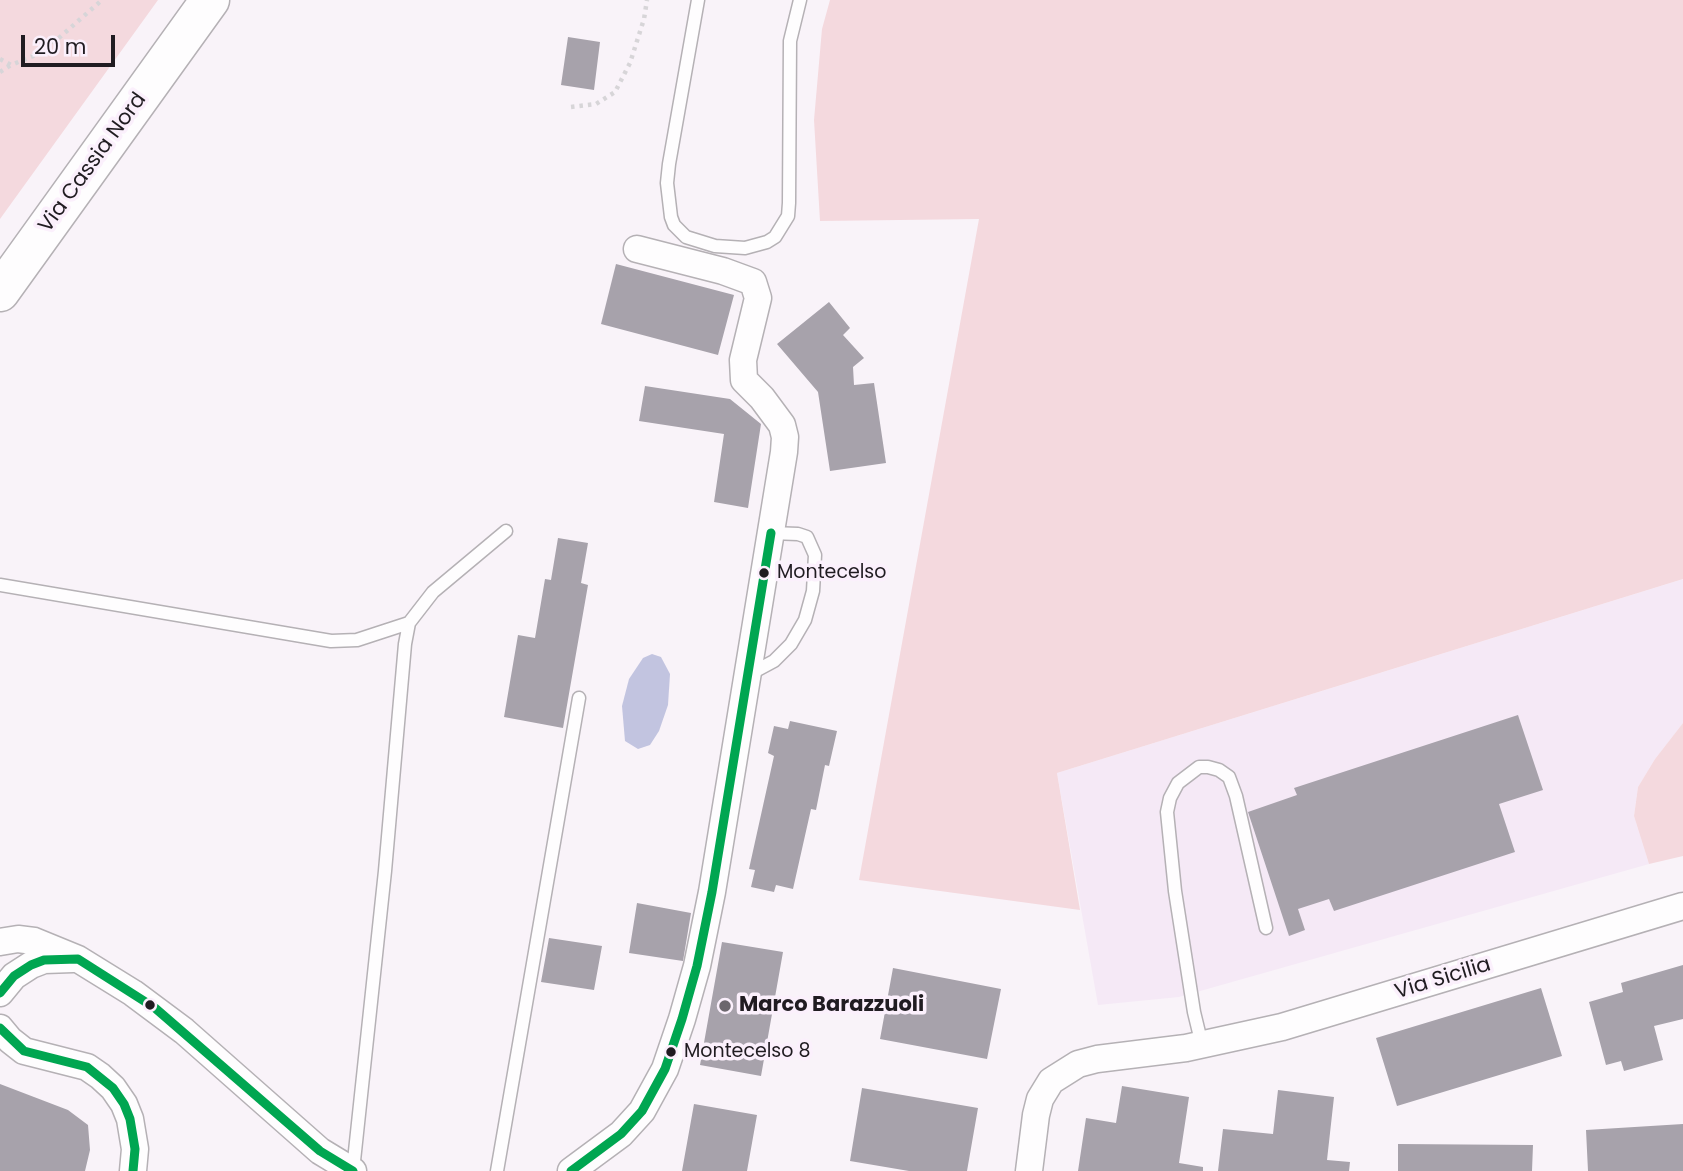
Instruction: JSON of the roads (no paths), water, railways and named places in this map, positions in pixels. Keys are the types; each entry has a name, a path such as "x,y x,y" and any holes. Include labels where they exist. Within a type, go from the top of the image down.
{"main road":[{"name":"Via Cassia Nord","path":"0,292 210,0"}],"street":[{"path":"571,1171 609,1144 636,1118 656,1086 674,1042 693,980 707,916 748,675 785,437 782,425 772,410 744,380 743,360 758,298 753,282 742,276 637,249"},
{"name":"Via Sicilia","path":"1029,1171 1037,1106 1047,1087 1064,1071 1078,1064 1202,1045 1282,1027 1683,906"},
{"path":"0,942 18,939 34,942 79,959 155,1008 306,1139 353,1171"},
{"path":"0,993 14,976 31,965 44,960 79,959"},
{"path":"0,1028 24,1051 87,1067 113,1088 130,1119 135,1149 133,1171"}],"lane":[{"path":"698,0 669,164 668,203 674,225 686,237 732,248 745,248 767,242 782,229 788,216 790,41 800,0"},
{"path":"353,1171 409,623 433,592 506,531"},
{"path":"748,675 774,661 791,644 805,620 813,591 815,555 807,537 771,533"},
{"path":"0,585 331,641 357,640 409,623"},
{"path":"497,1171 579,698"},
{"path":"1202,1045 1194,1012 1175,891 1167,812 1170,798 1178,783 1199,768 1219,770 1229,777 1236,796 1266,928"}],"water":[{"path":"652,654 661,657 670,674 668,705 659,731 650,745 638,749 625,741 622,706 629,679 643,658"}],"place":[{"name":"Montecelso","path":"764,573"},
{"name":"Marco Barazzuoli","path":"725,1006"},
{"name":"Montecelso 8","path":"671,1052"}]}
